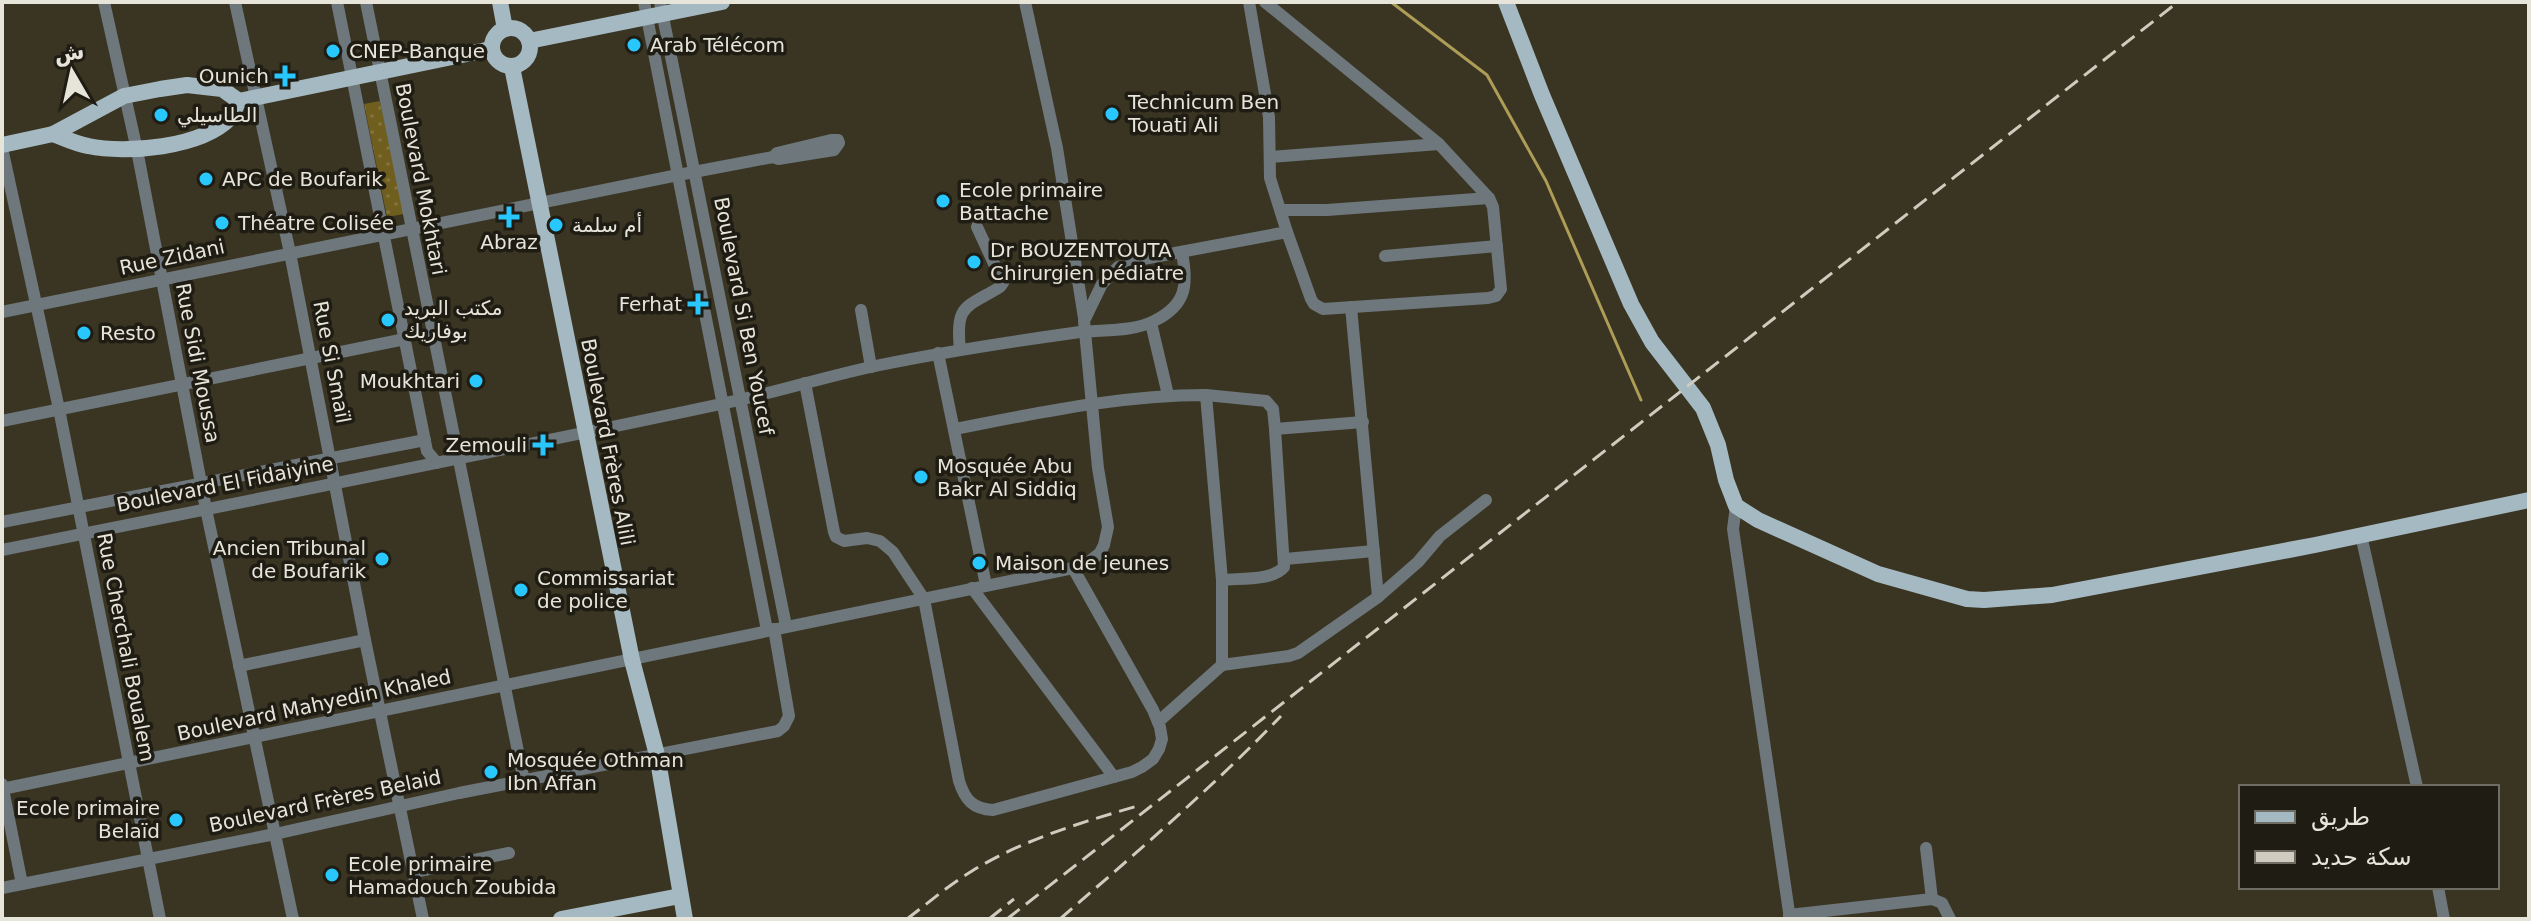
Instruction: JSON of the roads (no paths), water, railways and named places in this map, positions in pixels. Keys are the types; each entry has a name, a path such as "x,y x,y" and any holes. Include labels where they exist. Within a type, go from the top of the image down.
{"main road":[{"path":"500,2 505,29"},
{"path":"529,41 653,9 722,2"},
{"path":"1506,2 1631,304 1652,342 1703,408 1718,445 1736,506 1758,520 1878,574 1967,599 1984,600 2052,595 2529,500"},
{"path":"505,29 517,29 529,41 529,55 525,61 512,67 500,64 491,49 495,37 505,29"},
{"path":"2,147 53,134 124,96 187,85 222,89 247,99 491,49"},
{"name":"Boulevard Frères Alili","path":"512,67 632,660 657,755 685,919"},
{"path":"53,134 87,146 137,150 174,144 205,134 230,118 247,99"},
{"path":"565,919 680,896"}],"street":[{"name":"Rue Sidi Moussa","path":"104,2 137,150 206,509 293,919"},
{"name":"Rue Si Smaïl","path":"235,2 247,99 290,253 423,919"},
{"path":"337,2 427,451 437,463"},
{"name":"Boulevard Mokhtari","path":"366,2 456,459 524,781"},
{"path":"805,383 836,537 844,541 867,538 880,541 893,552 924,599 959,781 962,792 972,804 993,810 1132,772 1153,759 1162,739 1158,722 1077,567 1100,553 1108,527 1107,512 1098,468 1085,326 1057,148 1025,2"},
{"path":"1249,2 1267,103 1271,187 1314,304 1323,309 1492,298 1502,285 1493,207 1489,198 1439,144 1265,2"},
{"name":"Boulevard Si Ben Youcef","path":"653,9 694,172 741,400 776,628"},
{"name":"Boulevard Si Ben Youcef","path":"653,9 678,175 722,404 776,628"},
{"path":"1270,157 1439,144"},
{"name":"Rue Cherchali Boualem","path":"2,147 59,409 160,919"},
{"name":"Rue Zidani","path":"2,312 773,157"},
{"path":"1281,210 1327,210 1489,198"},
{"path":"960,349 958,321 965,307 1003,283 977,227"},
{"path":"1085,326 1102,284 1118,267 1143,259 1287,232"},
{"path":"1385,256 1497,246"},
{"path":"1168,395 1151,323 1164,315 1185,290 1187,276 1182,253"},
{"path":"1351,307 1378,597"},
{"path":"861,310 871,367"},
{"name":"Boulevard El Fidaiyine","path":"2,550 722,404 938,353 1085,326 1129,328 1151,323"},
{"path":"2,421 405,339"},
{"path":"938,353 986,585"},
{"path":"954,429 1093,402 1168,395 1266,401 1273,409 1285,559 1282,571 1274,575 1222,580"},
{"path":"1206,395 1222,580 1222,665"},
{"path":"1275,429 1363,422"},
{"name":"Boulevard El Fidaiyine","path":"2,522 425,440"},
{"path":"1158,722 1222,665 1298,653 1378,597 1418,562 1440,536 1486,500"},
{"path":"1736,506 1733,529 1790,917 1932,899 1942,903 1950,919"},
{"path":"2361,535 2417,785"},
{"path":"1285,559 1374,551"},
{"name":"Boulevard Mahyedin Khaled","path":"2,787 129,764 1077,567"},
{"path":"972,588 1114,777"},
{"name":"Boulevard Frères Belaid","path":"2,888 778,731 788,720 789,712 776,628"},
{"path":"239,666 365,640"},
{"path":"2,787 22,884"},
{"path":"1926,848 1932,899"},
{"path":"414,872 509,853"},
{"path":"2438,889 2444,919"}],"waterway":[{"path":"1391,2 1487,75 1546,181 1641,400"}],"railway":[{"path":"1007,919 2178,2"},
{"path":"1060,919 1200,795 1281,716"},
{"path":"907,919 963,876 1012,850 1076,825 1141,805"},
{"path":"989,919 1014,899"}],"place":[{"name":"Arab Télécom","path":"634,45"},
{"name":"CNEP-Banque","path":"333,51"},
{"name":"Ounich","path":"285,76"},
{"name":"Technicum Ben Touati Ali","path":"1112,114"},
{"name":"الطاسيلي","path":"161,115"},
{"name":"APC de Boufarik","path":"206,179"},
{"name":"Ecole primaire Battache","path":"943,201"},
{"name":"Abraz","path":"509,217"},
{"name":"Théatre Colisée","path":"222,223"},
{"name":"أم سلمة","path":"556,225"},
{"name":"Dr BOUZENTOUTA Chirurgien pédiatre","path":"974,262"},
{"name":"Ferhat","path":"698,304"},
{"name":"مكتب البريد بوفاريك","path":"388,320"},
{"name":"Resto","path":"84,333"},
{"name":"Moukhtari","path":"476,381"},
{"name":"Zemouli","path":"543,445"},
{"name":"Mosquée Abu Bakr Al Siddiq","path":"921,477"},
{"name":"Ancien Tribunal de Boufarik","path":"382,559"},
{"name":"Maison de jeunes","path":"979,563"},
{"name":"Commissariat de police","path":"521,590"},
{"name":"Mosquée Othman Ibn Affan","path":"491,772"},
{"name":"Ecole primaire Belaïd","path":"176,820"},
{"name":"Ecole primaire Hamadouch Zoubida","path":"332,875"}]}
